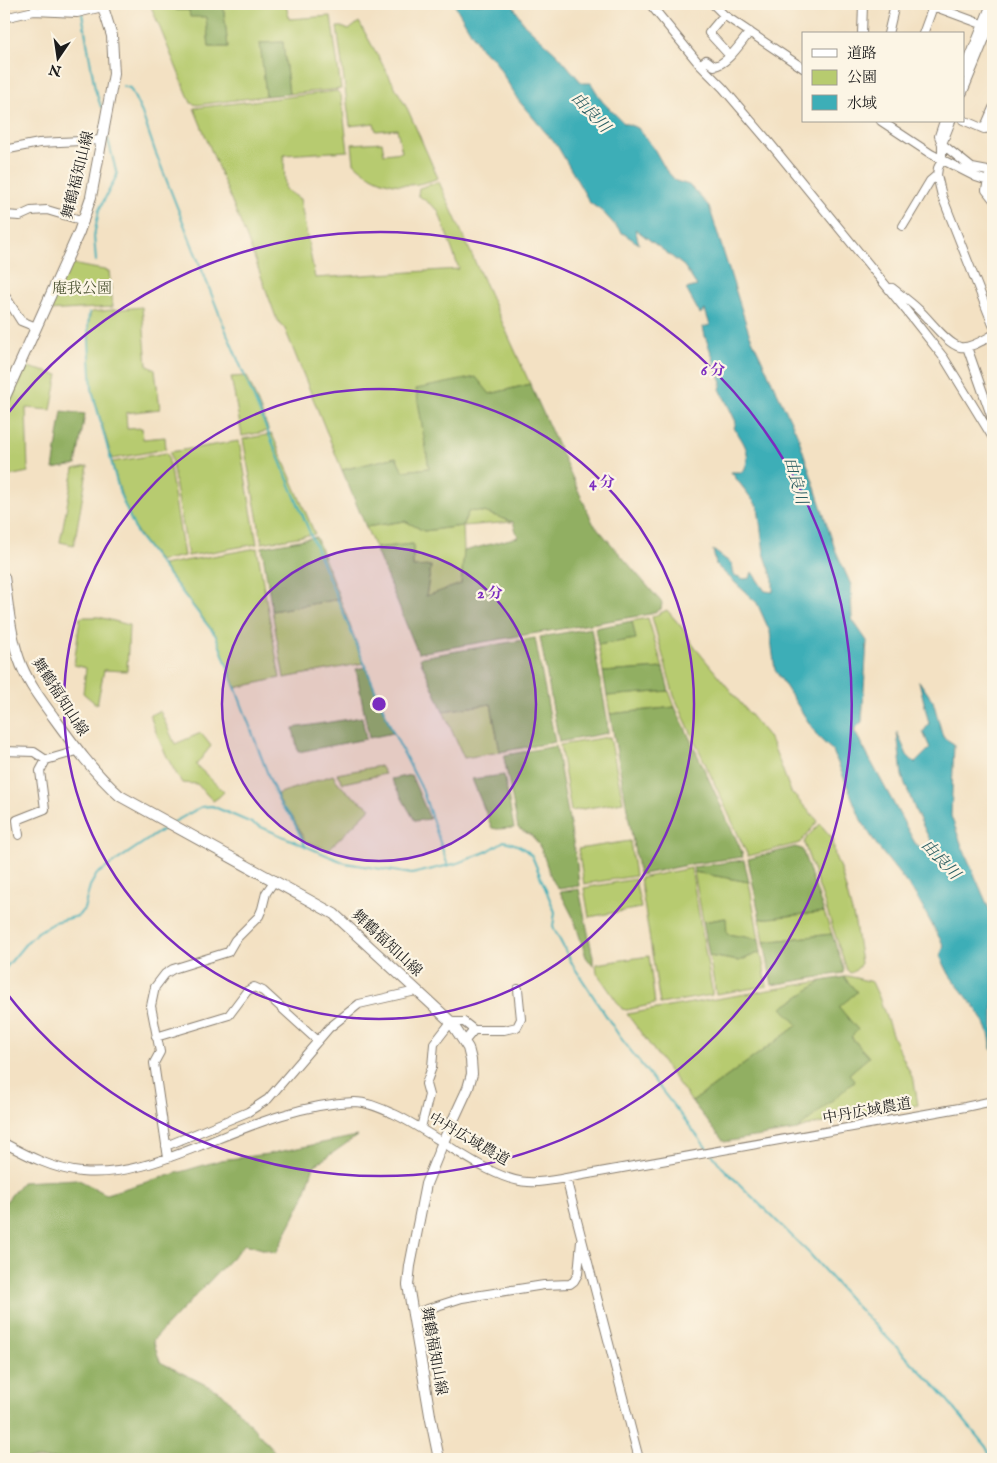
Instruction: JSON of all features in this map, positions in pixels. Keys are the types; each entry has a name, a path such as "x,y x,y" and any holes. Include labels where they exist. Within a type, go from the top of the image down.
{"main road":[{"name":"舞鶴福知山線","path":"4,399 84,221 91,197 112,91 114,64 112,36 102,5"},
{"name":"舞鶴福知山線","path":"4,577 14,641 22,666 34,689 77,751 104,782 120,796 334,914 450,1022 464,1042 471,1060 472,1074 468,1088 426,1184 408,1285 439,1459"}],"street":[{"path":"650,4 700,65 723,88 763,135 944,358 993,438"},
{"path":"713,4 724,15 802,67"},
{"path":"862,32 863,4"},
{"path":"888,32 895,4"},
{"path":"964,90 989,27 991,4"},
{"path":"4,18 34,11 77,14 102,5"},
{"path":"924,32 934,5 989,27"},
{"path":"724,15 709,33 730,56"},
{"path":"964,72 993,19"},
{"path":"700,65 706,60 714,66 718,65 730,56 750,32"},
{"path":"984,129 993,108"},
{"path":"964,120 984,129 993,128"},
{"path":"903,226 930,181 937,175 942,160 942,144 939,136 944,122"},
{"path":"942,144 951,122"},
{"path":"886,123 942,160 976,177 991,181"},
{"path":"4,150 40,143 102,140"},
{"path":"942,144 972,168 991,172 991,181 986,190 993,198"},
{"path":"937,175 947,211 993,325"},
{"path":"4,215 20,216 31,211 47,210 84,221"},
{"path":"880,279 920,311 949,340 961,348 993,335"},
{"path":"4,294 21,320 36,327"},
{"path":"967,347 991,405 993,421"},
{"path":"4,751 34,752 46,760"},
{"path":"20,835 17,820 45,808 45,796 40,771 46,760 77,751"},
{"path":"168,1158 154,1063 160,1052 151,1006 155,987 165,974 173,969 228,952 236,940 259,916 266,893 275,880"},
{"path":"156,1037 229,1015 247,991 254,987 263,991 318,1040"},
{"path":"421,1128 429,1095 426,1084 432,1067 434,1044 450,1022 464,1022 474,1030 504,1030 516,1027 521,1019 518,989"},
{"path":"166,1146 248,1112 268,1099 318,1040 343,1016 359,1004 416,991"},
{"path":"464,1042 474,1030"},
{"name":"中丹広域農道","path":"4,1143 45,1163 81,1172 133,1169 168,1158 284,1113 323,1104 357,1102 380,1108 421,1128 491,1170 511,1179 527,1182 569,1177 966,1108 993,1101"},
{"path":"569,1177 639,1459"},
{"path":"412,1314 462,1298 544,1285 570,1284 578,1274 582,1234"}],"green space":[{"path":"150,4 175,4 176,10 189,10 206,17 209,47 228,47 223,4 286,4 289,19 331,16 341,89 289,94 283,42 261,43 266,96 197,105 191,103"},
{"path":"175,4 223,4 228,47 209,47 206,17 190,17 189,10 176,10"},
{"path":"359,22 408,110 438,178 416,184 394,184 373,177 354,163 352,144 382,142 384,154 402,152 397,129 376,131 374,123 350,126 337,27 349,30"},
{"path":"283,42 289,94 266,96 260,43"},
{"path":"337,91 341,95 348,151 284,155 285,189 300,199 315,278 459,269 438,210 418,195 419,188 439,182 530,384 490,394 417,389 429,468 403,471 396,457 342,470 285,329 277,320 250,246 194,108"},
{"name":"庵我公園","path":"68,261 82,266 109,271 113,307 47,311"},
{"path":"142,307 147,365 155,370 160,409 126,413 127,429 142,428 143,439 165,437 166,449 112,459 92,389 88,326 91,312"},
{"path":"24,366 58,375 51,410 26,408 28,472 9,476 4,480 4,410"},
{"path":"247,376 269,431 242,436 231,377"},
{"path":"476,377 490,394 530,384 593,523 662,603 661,609 650,614 418,653 375,548 413,544 413,567 431,566 426,596 461,584 464,551 518,537 513,522 484,512 469,511 462,526 424,531 405,521 366,527 342,470 396,457 403,471 429,468 416,389"},
{"path":"62,411 85,414 76,465 53,469"},
{"path":"272,434 315,534 262,543 243,439"},
{"path":"239,441 257,544 188,556 170,452"},
{"path":"166,453 184,556 159,561 133,525 122,499 112,462"},
{"path":"88,466 74,545 60,542 74,469"},
{"path":"469,511 484,512 513,522 463,526 464,551 461,584 426,597 431,566 413,568 413,544 375,548 366,527 405,521 424,531 462,526"},
{"path":"316,537 340,599 272,611 262,547"},
{"path":"257,548 280,678 235,688 216,635 162,565"},
{"path":"340,599 364,663 284,678 272,611"},
{"path":"667,610 683,629 693,645 766,734 773,745 791,792 818,821 800,843 748,856 674,696 652,617"},
{"path":"99,617 129,625 127,671 104,670 97,705 83,693 86,668 74,665 80,618"},
{"path":"648,618 663,668 603,672 598,645 635,639 632,621"},
{"path":"632,621 636,639 598,645 595,628"},
{"path":"591,628 608,733 559,742 540,637"},
{"path":"535,638 555,742 500,752 491,704 443,711 420,659 422,657"},
{"path":"366,667 393,733 369,738 356,669"},
{"path":"663,668 669,691 607,696 603,672"},
{"path":"669,691 675,707 610,714 607,696"},
{"path":"491,704 500,752 464,758 443,711"},
{"path":"675,707 709,778 743,857 692,864 639,875 610,714"},
{"path":"160,711 175,744 201,733 211,746 196,765 224,792 213,801 197,784 182,783 177,775 160,742 150,715"},
{"path":"362,717 366,739 298,752 293,728"},
{"path":"610,737 623,802 571,811 560,745"},
{"path":"556,746 577,864 579,886 559,889 551,877 537,842 532,836 518,828 504,758 505,755"},
{"path":"380,766 385,774 343,783 337,774"},
{"path":"333,775 345,790 371,808 328,850 305,841 292,816 282,806 277,794"},
{"path":"411,775 430,819 415,821 391,779"},
{"path":"504,775 514,828 497,829 492,828 472,779"},
{"path":"820,824 833,839 835,856 855,923 861,963 854,972 850,973 847,970 804,843 807,837"},
{"path":"630,841 635,876 584,884 578,849"},
{"path":"795,847 802,849 824,912 760,919 748,859"},
{"path":"744,860 749,882 694,872 693,867"},
{"path":"691,868 712,995 660,1004 640,878"},
{"path":"694,872 749,882 759,939 727,934 725,918 703,922"},
{"path":"635,879 641,908 589,917 584,888"},
{"path":"579,889 593,957 593,966 586,957 574,919 560,892"},
{"path":"824,912 832,934 764,942 760,919"},
{"path":"726,918 727,934 759,939 761,952 739,961 709,956 703,922"},
{"path":"832,934 844,969 843,973 772,985 764,942"},
{"path":"761,952 767,986 716,994 709,956 739,961"},
{"path":"649,956 655,1004 627,1010 622,1009 597,973 596,964"},
{"path":"848,976 872,982 893,1037 914,1081 918,1105 808,1126 797,1130 854,1081 849,1074 868,1057 851,1036 858,1030 838,1007 856,992 844,977"},
{"path":"844,977 857,992 839,1007 858,1030 851,1037 869,1057 849,1074 855,1081 797,1130 724,1142 692,1102 798,1025 782,1008 822,981"},
{"path":"822,981 783,1008 798,1025 692,1102 627,1014"},
{"path":"357,1136 314,1166 303,1199 276,1253 245,1244 153,1340 160,1362 222,1393 274,1451 277,1459 4,1459 4,1204 22,1182 77,1179 106,1194 221,1160 268,1154"}],"water":[{"name":"由良川","path":"454,4 512,4 524,24 558,55 582,83 591,83 602,101 624,123 638,128 653,147 666,170 676,181 689,185 709,206 749,333 798,436 835,549 851,585 852,619 867,641 862,722 854,730 915,843 928,854 937,854 916,812 902,776 897,732 907,755 915,763 930,748 923,732 929,724 919,681 933,701 943,737 954,744 951,816 993,918 993,1051 987,1028 982,1018 955,983 940,956 944,946 915,894 878,847 861,820 833,751 818,737 775,670 770,632 757,603 716,565 713,550 732,564 734,575 744,579 750,578 752,572 765,591 773,592 773,579 764,553 758,507 731,472 743,472 746,466 747,454 744,444 734,428 736,422 720,389 722,383 703,327 710,325 705,310 700,314 686,289 697,286 684,266 635,229 639,244 621,232 603,212 590,203 558,147 518,100 494,59 481,49"}],"waterway":[{"path":"82,13 95,89 101,107"},
{"path":"123,86 130,88 142,113 155,151 228,336 392,730 422,789 448,866"},
{"path":"96,261 94,236 99,210 117,175 108,139"},
{"path":"89,313 88,326 92,390 120,494 137,534 216,636 281,806 291,816 306,847"},
{"path":"174,822 201,807 212,806 345,863 412,874 458,863 488,851 504,841 523,848 532,856 555,912 553,927 574,967 620,1037 709,1151"},
{"path":"4,970 27,942 38,932 55,922 78,916 84,909 90,886 97,874 168,826"},
{"path":"712,1154 721,1166 809,1253 855,1305 939,1390 986,1447 992,1459"}]}
